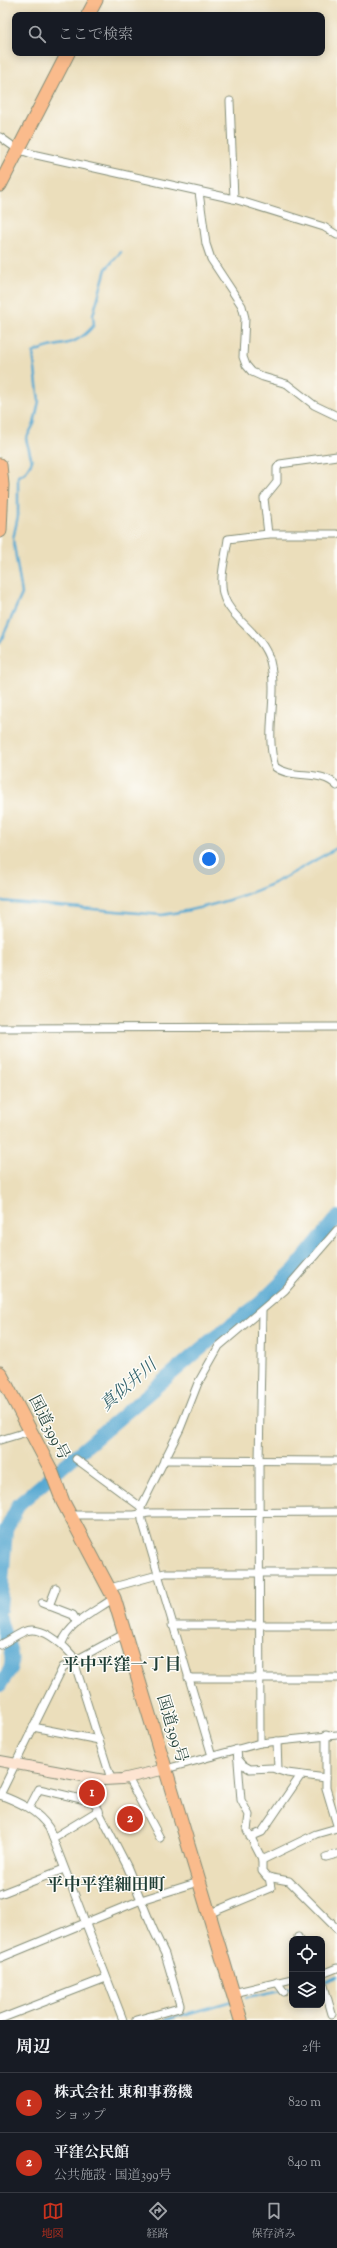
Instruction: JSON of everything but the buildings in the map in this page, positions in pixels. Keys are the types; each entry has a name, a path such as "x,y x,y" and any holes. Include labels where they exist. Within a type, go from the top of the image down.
{"highway":[{"path":"90,12 96,0"},
{"path":"0,185 17,149 66,56"},
{"path":"0,465 2,485 0,531"},
{"name":"国道399号","path":"0,1373 51,1470 63,1502 112,1593 241,2020"}],"street":[{"path":"230,100 234,199"},
{"path":"0,137 17,149 64,162 234,199 324,226 337,234"},
{"path":"199,192 206,244 211,259 242,306 245,318 243,357 246,365 252,372 287,384 314,405 337,416"},
{"path":"268,534 264,498 277,482 277,468 280,464 337,456"},
{"path":"337,534 268,534 228,539 222,586 224,597 261,641 269,660 274,693 269,732 275,767 288,774 324,778 337,786"},
{"path":"0,1028 337,1027"},
{"path":"141,1511 211,1358 220,1346 285,1290 337,1230"},
{"path":"260,1743 259,1460 262,1311"},
{"path":"0,1440 30,1432"},
{"path":"76,1459 141,1511 157,1574 212,1756"},
{"path":"164,1460 337,1461"},
{"path":"70,1515 141,1511 260,1513 337,1512"},
{"path":"62,1643 78,1623 112,1593 157,1574 337,1573"},
{"path":"50,1606 56,1588"},
{"path":"42,1603 74,1615 78,1623"},
{"path":"172,1625 337,1625"},
{"path":"1,1644 23,1632 34,1631 62,1643 73,1661 111,1779"},
{"path":"123,2020 53,1838 44,1820 29,1808 0,1795 63,1667 124,1634"},
{"path":"188,1678 337,1678"},
{"path":"33,1727 99,1740"},
{"path":"262,1860 316,1834 337,1827 326,1788 326,1735"},
{"path":"0,1761 85,1777 111,1779 128,1778 260,1743 337,1735"},
{"path":"277,1741 278,1770"},
{"path":"237,1749 241,1800 249,1815 247,1828 262,1860 262,1871 269,1877 289,1881 337,1929"},
{"path":"238,1759 243,1765 250,1768 267,1768 301,1775 326,1778"},
{"path":"250,1837 262,1832 301,1775"},
{"path":"128,1778 160,1838"},
{"path":"29,1808 38,1789 94,1802 128,1866 165,1954 180,2005 179,2008 136,2020"},
{"path":"53,1838 99,1810"},
{"path":"326,1857 337,1854"},
{"path":"0,1894 64,1869"},
{"path":"213,1912 271,1888 269,1877"},
{"path":"0,1958 86,1924 141,1900 199,1882"},
{"path":"325,1973 337,1968"},
{"path":"0,2019 16,2017 106,1978"},
{"path":"233,1993 289,1980"},
{"path":"277,1982 284,1992"},
{"path":"325,1989 332,2014"}],"waterway":[{"path":"0,643 22,594 13,539 18,516 18,476 25,473 32,461 26,439 34,424 39,401 33,353 42,349 79,339 94,325 93,315 106,269 121,252"},
{"path":"0,901 162,915 215,904 242,896 285,877 337,848"},
{"name":"真似井川","path":"0,1609 6,1530 19,1504 211,1340 260,1303 295,1269 337,1217"},
{"name":"真似井川","path":"0,1618 11,1656 10,1669 0,1685"},
{"path":"325,1982 337,1977"},
{"path":"247,1997 289,1989"},
{"path":"165,2020 232,2001"}],"place":[{"name":"株式会社 東和事務機","path":"92,1793"},
{"name":"平窪公民館","path":"130,1819"}],"district":[{"name":"平中平窪一丁目","path":"122,1666"},
{"name":"平中平窪細田町","path":"106,1886"}]}
